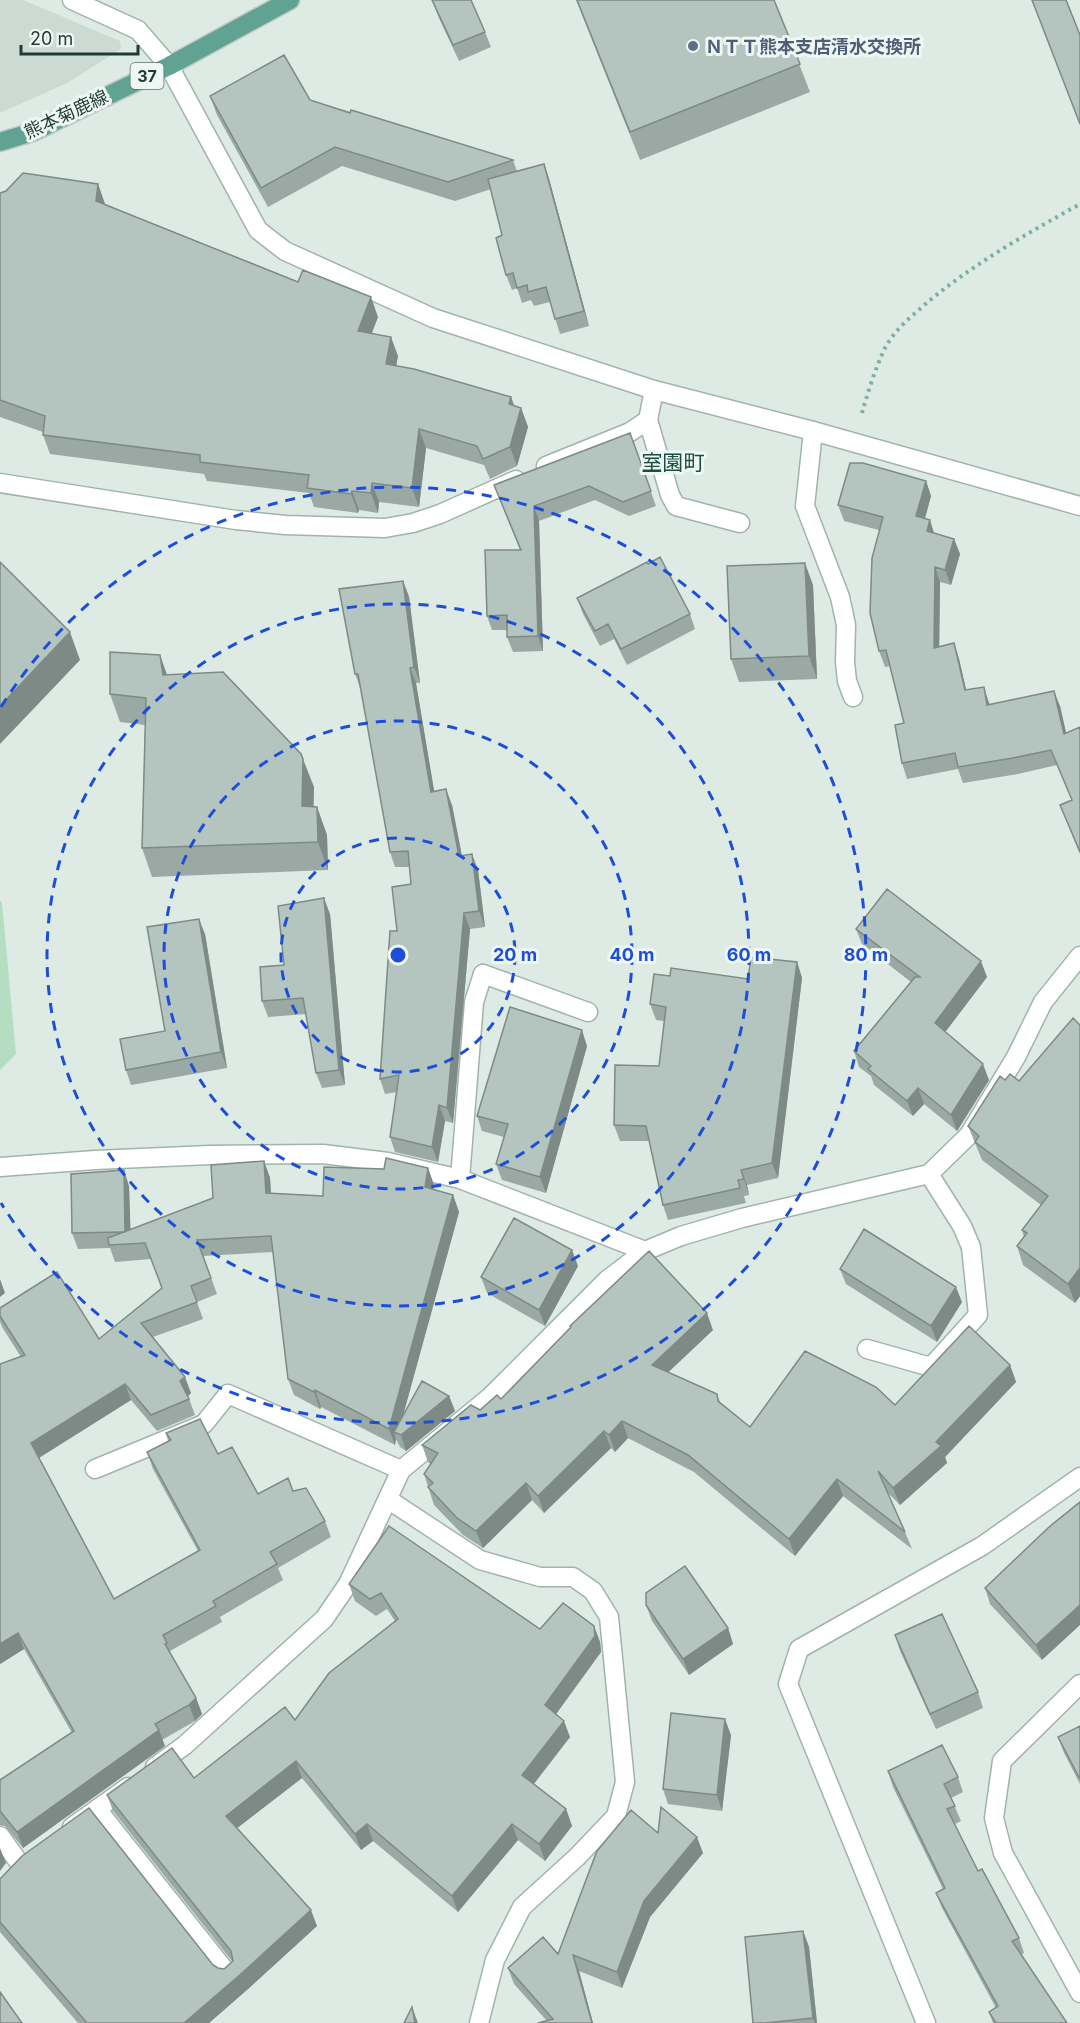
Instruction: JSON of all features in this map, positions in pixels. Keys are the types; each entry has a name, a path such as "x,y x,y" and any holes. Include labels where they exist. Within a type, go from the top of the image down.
{"main road":[{"name":"熊本菊鹿線","path":"0,142 33,132 169,66 290,0"}],"street":[{"path":"72,0 138,30 169,66 258,230 285,251 433,318 654,390 813,431 1080,506"},
{"path":"654,390 648,420 670,495 676,506 740,523"},
{"path":"0,483 236,520 285,525 385,528 413,524 440,514 553,462 630,432 648,420"},
{"path":"813,431 805,506 840,597 846,625 847,681 853,697"},
{"path":"59,1836 185,1745 324,1619 348,1584 401,1470 490,1397 607,1280 645,1251 681,1236 742,1218 929,1174 969,1135 1016,1057 1043,1002 1080,956"},
{"path":"460,1179 474,1002 483,974 588,1012"},
{"path":"0,1167 198,1156 323,1154 388,1162 460,1179 645,1251"},
{"path":"867,1349 931,1367 978,1315 971,1247 962,1226 929,1174"},
{"path":"95,1469 204,1424 228,1394 401,1470"},
{"path":"926,2023 788,1684 799,1649 982,1546 1080,1478"},
{"path":"389,1500 480,1560 540,1577 573,1577 593,1591 609,1617 626,1782 616,1816 578,1857 522,1907 495,1959 479,2023"},
{"path":"1080,1684 1002,1761 994,1818 1003,1853 1080,1993"},
{"path":"97,1809 228,1974"},
{"path":"0,1836 25,1860 7,1879"}],"path":[{"path":"853,443 871,384 886,347 905,321 948,285 996,253 1080,204"}],"shaded area":[{"path":"0,0 23,0 120,41 121,49 67,83 0,113"}],"green space":[{"path":"0,900 16,1054 0,1070"}],"building":[{"path":"432,0 471,0 485,32 453,45"},
{"name":"ＮＴＴ熊本支店清水交換所","path":"577,0 774,0 800,64 630,132"},
{"path":"1032,0 1066,0 1080,35 1080,124"},
{"path":"284,55 310,100 350,113 351,110 513,160 448,182 335,147 261,188 210,96"},
{"path":"544,164 584,311 555,319 546,287 528,292 527,285 517,288 513,273 506,275 496,238 502,235 488,179"},
{"path":"23,173 98,184 96,201 298,282 303,270 371,297 358,331 391,337 386,364 414,369 511,397 509,404 521,408 510,447 483,459 477,446 419,429 412,488 372,483 371,493 352,491 351,494 307,488 309,475 200,462 200,455 43,435 45,416 0,400 0,193 6,191"},
{"path":"630,433 651,491 623,502 589,486 534,506 538,636 507,637 507,615 487,616 485,550 521,550 494,485"},
{"path":"850,463 863,463 926,481 916,516 930,520 927,531 954,539 945,570 935,567 934,648 954,643 965,690 984,687 987,705 1054,691 1064,734 1080,727 1080,852 1060,805 1072,800 1051,750 958,767 955,753 902,763 895,725 904,723 886,650 879,651 870,613 872,558 883,517 838,505"},
{"path":"660,557 690,614 621,649 608,624 595,631 577,598"},
{"path":"0,562 70,632 0,706"},
{"path":"805,563 809,656 731,659 727,566"},
{"path":"403,581 414,667 410,668 431,792 446,789 459,856 472,854 479,911 464,913 447,1108 439,1105 432,1147 390,1137 399,1075 380,1079 390,931 397,931 392,887 411,884 408,851 390,852 358,674 355,674 339,589"},
{"path":"110,652 160,655 163,675 223,672 301,754 303,759 302,806 317,807 318,842 142,848 146,698 110,694"},
{"path":"887,889 981,961 935,1023 983,1064 951,1115 918,1088 907,1101 868,1069 871,1066 854,1051 915,977 920,977 856,929"},
{"path":"324,898 339,1070 316,1073 303,998 262,1001 260,967 284,965 278,906"},
{"path":"199,919 221,1052 126,1070 120,1039 165,1031 147,927"},
{"path":"751,957 797,962 772,1163 741,1170 744,1179 738,1180 740,1188 663,1205 646,1126 614,1125 615,1065 659,1066 666,1007 650,1004 654,974 670,976 671,968 748,979"},
{"path":"510,1007 582,1030 540,1177 496,1164 508,1124 477,1116"},
{"path":"1073,1018 1080,1025 1080,1268 1068,1284 1017,1246 1027,1233 1022,1230 1048,1196 975,1142 979,1136 968,1126 1000,1076 1005,1080 1010,1074 1019,1081"},
{"path":"386,1158 428,1168 425,1187 453,1195 389,1429 315,1390 314,1392 288,1379 271,1236 197,1240 211,1278 191,1286 197,1302 141,1323 185,1377 180,1381 189,1399 151,1415 125,1384 31,1443 114,1599 200,1550 147,1452 171,1440 166,1433 200,1419 218,1454 232,1447 258,1494 288,1478 293,1491 306,1488 325,1521 270,1552 277,1564 213,1601 216,1606 163,1635 167,1643 165,1644 196,1698 189,1705 155,1724 159,1730 17,1832 0,1811 0,1780 74,1731 18,1633 0,1644 0,1364 25,1355 0,1316 0,1308 57,1272 99,1339 162,1288 145,1243 109,1245 108,1238 213,1198 211,1165 264,1161 266,1193 323,1196 324,1167 384,1169"},
{"path":"124,1170 125,1232 72,1233 71,1174"},
{"path":"514,1218 572,1250 539,1310 481,1277"},
{"path":"864,1229 956,1287 931,1326 840,1269"},
{"path":"649,1251 707,1313 652,1365 717,1394 718,1401 750,1427 805,1351 876,1387 895,1405 969,1326 1010,1365 936,1442 941,1446 893,1488 878,1471 905,1532 837,1479 789,1539 688,1455 622,1421 609,1435 604,1431 538,1496 526,1483 476,1531 457,1518 428,1487 433,1483 424,1474 438,1453 422,1445 471,1405 480,1410 497,1395 501,1399 570,1326"},
{"path":"422,1381 449,1396 401,1435 394,1432"},
{"path":"1080,1502 1080,1605 1036,1645 985,1588 1049,1527"},
{"path":"389,1526 540,1629 563,1603 594,1626 595,1636 545,1705 564,1721 522,1775 566,1809 539,1844 512,1824 452,1896 367,1824 355,1834 296,1761 226,1816 311,1910 184,2023 87,2023 0,1922 0,1879 22,1856 89,1808 213,1965 224,1969 233,1961 231,1951 107,1795 172,1748 194,1778 285,1707 295,1720 329,1673 398,1619 381,1593 370,1599 349,1584"},
{"path":"685,1566 728,1628 683,1659 646,1605 646,1593"},
{"path":"942,1614 978,1692 930,1714 895,1635"},
{"path":"671,1713 725,1719 717,1795 663,1789"},
{"path":"1080,1726 1080,1779 1058,1737"},
{"path":"942,1745 958,1777 944,1784 955,1806 947,1809 978,1871 982,1869 1019,1938 1012,1941 1067,2023 996,2023 989,2012 998,2006 936,1893 945,1888 888,1771"},
{"path":"661,1807 697,1837 644,1901 617,1972 573,1955 592,2023 538,2023 553,2019 508,1968 543,1937 558,1954 597,1851 631,1810 658,1833"},
{"path":"803,1931 813,2018 753,2023 745,1937"},
{"path":"0,1992 22,2023 0,2023"},
{"path":"412,2007 415,2023 404,2023"}],"place":[{"name":"ＮＴＴ熊本支店清水交換所","path":"693,46"}],"district":[{"name":"室園町","path":"673,462"}]}
